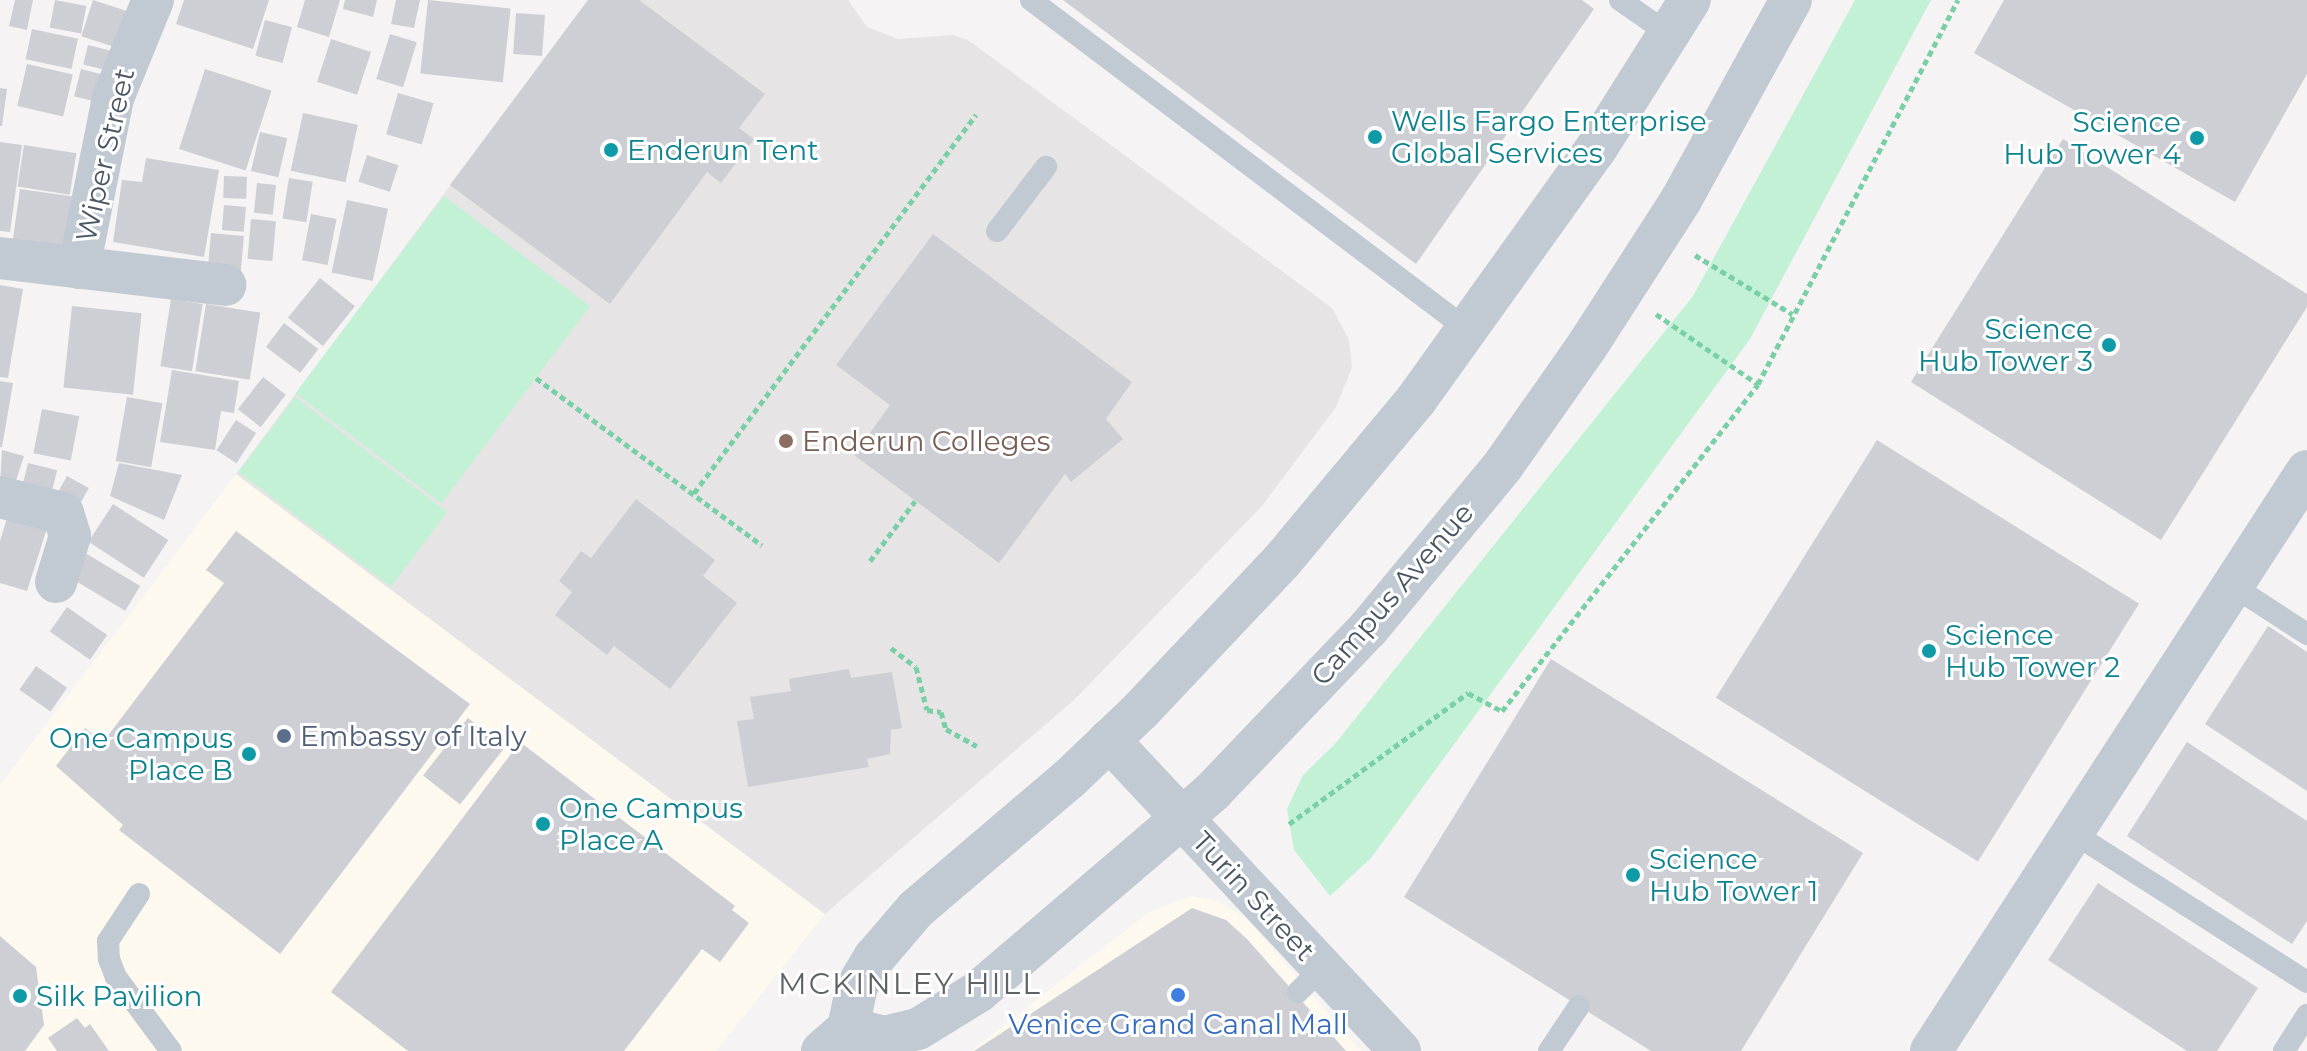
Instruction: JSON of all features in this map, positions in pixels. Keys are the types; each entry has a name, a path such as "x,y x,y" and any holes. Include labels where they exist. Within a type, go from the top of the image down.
{"street":[{"name":"Wiper Street","path":"79,268 113,98 153,0"},
{"name":"Campus Avenue","path":"1679,17 1596,149 1468,330 1281,562 1109,740 916,909 874,958 857,986 835,1040 885,1037 918,1029 978,992 1181,817 1368,629 1502,467 1622,291 1660,233 1791,0"},
{"path":"0,258 225,285"},
{"path":"1931,1051 2230,584 2307,471"},
{"path":"0,497 63,513 70,536 56,582"},
{"name":"Turin Street","path":"1109,740 1181,817 1310,980 1392,1048"}],"lane":[{"path":"1031,0 1468,330"},
{"path":"1620,0 1679,17"},
{"path":"997,231 1046,167"},
{"path":"2230,584 2307,634"},
{"path":"2070,831 2307,982"},
{"path":"139,894 108,941 109,959 116,977 171,1051"},
{"path":"1549,1051 1579,1006"},
{"path":"2284,1051 2307,1015"}],"path":[{"path":"1289,824 1468,693 1502,711 1758,384 1958,0"},
{"path":"694,493 976,115"},
{"path":"1660,233 1792,314"},
{"path":"1622,291 1758,384"},
{"path":"536,378 762,545"},
{"path":"870,561 915,501"},
{"path":"891,648 916,667 927,710 941,712 946,729 977,746"}],"shaded area":[{"name":"Enderun Colleges","path":"588,0 848,0 867,27 898,39 953,35 968,40 1332,308 1349,340 1352,368 1336,407 1262,506 1074,700 825,914 236,474"},
{"path":"236,474 825,914 716,1051 0,1051 0,785"},
{"name":"Venice Grand Canal Mall","path":"1192,896 1217,901 1245,917 1361,1051 971,1051 1149,912"}],"green space":[{"path":"1855,0 1931,0 1750,339 1371,858 1330,896 1294,850 1287,809 1303,775 1335,744 1693,296"},
{"path":"444,196 590,306 442,503 295,393"},
{"path":"295,397 448,512 391,587 238,472"}],"building":[{"path":"15,0 33,0 27,30 9,26"},
{"path":"55,0 86,6 81,34 50,27"},
{"path":"93,0 136,14 124,50 81,36"},
{"path":"184,0 269,0 253,49 176,24"},
{"path":"305,0 340,0 329,37 297,27"},
{"path":"345,0 377,0 373,17 343,9"},
{"path":"396,0 420,0 414,28 391,24"},
{"path":"428,0 511,9 503,82 420,74"},
{"name":"Enderun Tent","path":"588,0 639,0 765,94 739,128 754,139 721,183 707,172 610,304 450,185"},
{"name":"Wells Fargo Enterprise Global Services","path":"1063,0 1582,0 1594,9 1416,264"},
{"name":"Science Hub Tower 4","path":"2004,0 2307,0 2307,74 2235,202 1974,53"},
{"path":"516,13 545,15 542,56 513,54"},
{"path":"265,20 292,27 282,63 255,56"},
{"path":"32,29 78,39 72,69 26,59"},
{"path":"390,34 417,42 403,87 376,79"},
{"path":"331,39 371,52 357,95 317,82"},
{"path":"88,45 123,54 118,73 83,64"},
{"path":"27,64 73,75 63,116 17,106"},
{"path":"81,69 116,78 109,105 74,96"},
{"path":"205,69 272,91 246,171 179,149"},
{"path":"0,88 7,89 2,126 0,126"},
{"path":"398,93 434,103 422,145 386,134"},
{"path":"303,113 358,125 346,182 291,171"},
{"path":"260,132 287,138 278,177 251,171"},
{"name":"Science Hub Tower 3","path":"2063,139 2307,294 2307,307 2161,540 1911,382"},
{"path":"0,142 22,145 10,232 0,231"},
{"path":"24,145 76,153 70,195 17,186"},
{"path":"367,155 398,165 390,192 358,182"},
{"path":"146,158 219,170 204,257 113,242 122,180 142,182"},
{"path":"224,176 247,177 246,199 223,198"},
{"path":"289,178 313,182 306,222 283,218"},
{"path":"257,183 276,185 273,215 254,213"},
{"path":"20,189 74,197 67,247 13,240"},
{"path":"347,200 388,209 373,281 332,272"},
{"path":"224,205 246,207 244,232 222,230"},
{"path":"311,214 337,219 328,265 302,260"},
{"path":"251,219 276,221 272,261 248,259"},
{"path":"211,233 244,236 240,275 208,272"},
{"path":"933,234 1132,382 1106,419 1123,439 1071,482 1065,474 999,563 854,455 890,405 836,365"},
{"path":"320,278 355,306 323,346 288,318"},
{"path":"0,285 23,289 8,378 0,377"},
{"path":"171,299 203,304 192,371 160,366"},
{"path":"206,304 260,313 250,380 195,371"},
{"path":"72,306 142,313 133,395 63,388"},
{"path":"284,323 318,349 300,373 266,347"},
{"path":"172,370 239,381 234,413 221,411 215,450 160,442"},
{"path":"263,377 286,395 261,427 238,409"},
{"path":"0,381 13,383 2,447 0,447"},
{"path":"127,397 162,403 151,467 116,461"},
{"path":"42,409 79,416 71,460 33,453"},
{"path":"236,420 256,433 237,463 216,450"},
{"name":"Science Hub Tower 2","path":"1877,440 2139,604 1978,862 1716,698"},
{"path":"2,450 24,456 13,490 0,486"},
{"path":"28,463 57,470 50,498 21,491"},
{"path":"119,463 182,475 164,520 110,496"},
{"path":"67,476 89,488 77,509 55,497"},
{"path":"636,499 715,560 703,576 737,603 670,689 614,646 607,655 555,615 572,592 559,581 581,551 591,558"},
{"path":"113,504 168,540 144,578 88,542"},
{"path":"9,512 48,525 27,591 0,583 0,541"},
{"name":"One Campus Place B","path":"236,531 470,704 280,954 119,830 123,825 56,766 85,728 103,742 224,583 206,570"},
{"path":"87,554 140,586 125,611 72,579"},
{"path":"67,607 107,635 90,660 50,632"},
{"path":"2268,626 2307,652 2307,791 2205,724"},
{"name":"Science Hub Tower 1","path":"1551,659 1863,853 1741,1051 1651,1051 1404,897"},
{"path":"36,666 67,688 50,712 19,690"},
{"path":"849,669 851,678 892,672 902,728 891,730 890,754 867,759 869,767 748,787 737,721 754,719 750,697 791,691 789,679"},
{"path":"468,718 505,747 460,804 423,776"},
{"name":"One Campus Place A","path":"520,742 735,906 732,910 749,923 720,962 702,949 624,1051 408,1051 331,992"},
{"path":"2187,742 2307,821 2307,921 2292,944 2127,836"},
{"path":"2098,883 2258,988 2217,1051 2187,1051 2048,960"},
{"name":"Venice Grand Canal Mall","path":"1192,908 1226,920 1247,939 1346,1051 974,1051"},
{"name":"Silk Pavilion","path":"0,936 36,967 44,1025 25,1051 0,1051"},
{"path":"77,1018 85,1028 90,1024 109,1051 57,1051 48,1038"}],"place":[{"name":"Wells Fargo Enterprise Global Services","path":"1375,137"},
{"name":"Science Hub Tower 4","path":"2197,138"},
{"name":"Enderun Tent","path":"611,150"},
{"name":"Science Hub Tower 3","path":"2109,345"},
{"name":"Enderun Colleges","path":"786,441"},
{"name":"Science Hub Tower 2","path":"1929,651"},
{"name":"Embassy of Italy","path":"284,736"},
{"name":"One Campus Place B","path":"249,754"},
{"name":"One Campus Place A","path":"543,824"},
{"name":"Science Hub Tower 1","path":"1633,875"},
{"name":"Venice Grand Canal Mall","path":"1178,995"},
{"name":"Silk Pavilion","path":"20,996"}],"district":[{"name":"MCKINLEY HILL","path":"910,984"}]}
